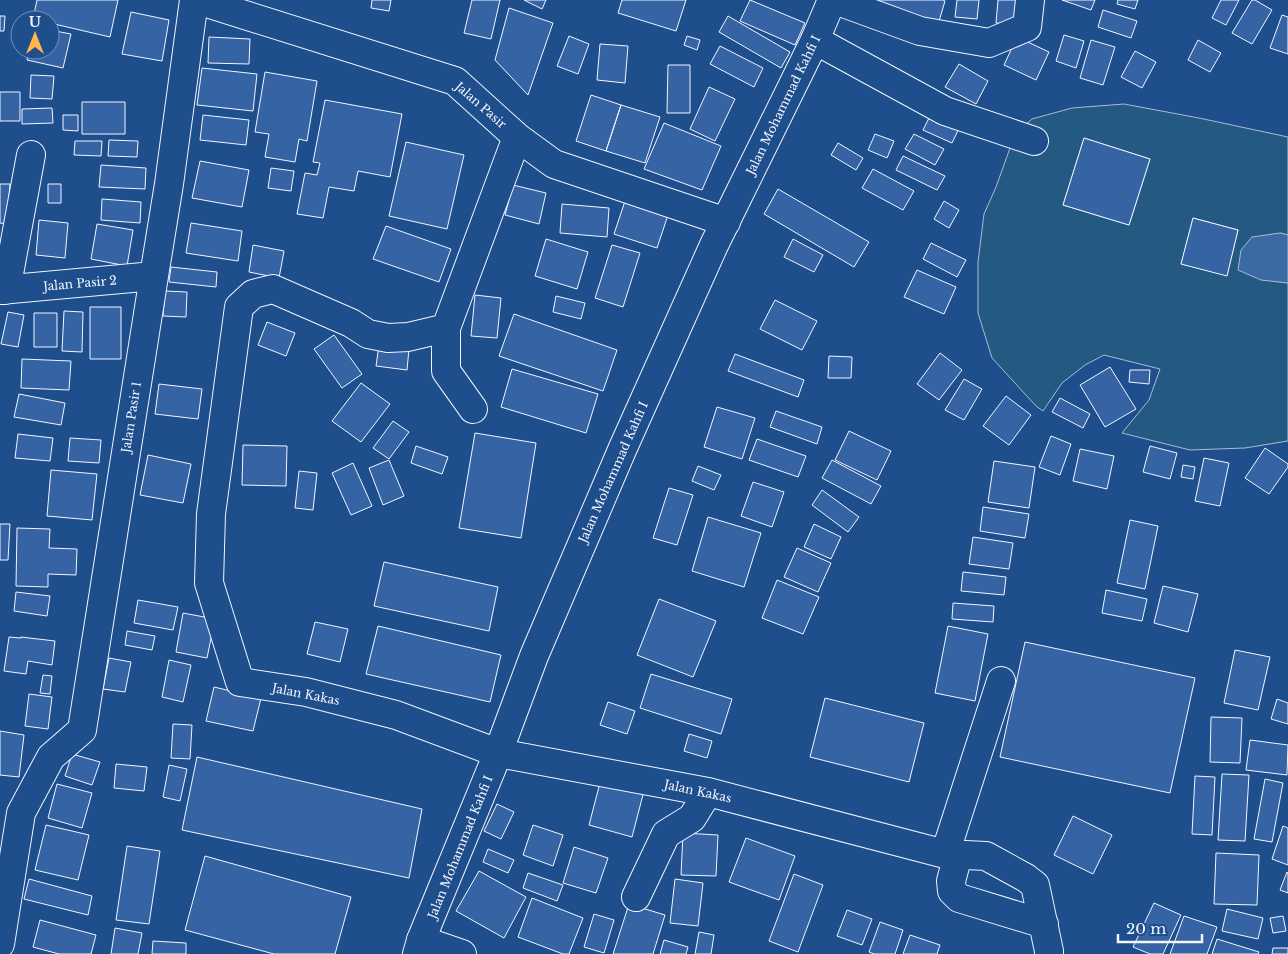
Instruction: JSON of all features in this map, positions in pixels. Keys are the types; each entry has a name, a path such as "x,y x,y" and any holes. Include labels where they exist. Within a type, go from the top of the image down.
{"street":[{"name":"Jalan Pasir","path":"195,0 454,81 517,137 554,164 726,222"},
{"name":"Jalan Pasir 1","path":"0,944 11,810 51,757 82,730 170,184 195,0"},
{"name":"Jalan Mohammad Kahfi I","path":"419,947 498,753 542,638 622,450 726,222 815,40 832,0"},
{"path":"836,0 920,31 989,43 1027,27 1030,0"},
{"path":"815,40 945,111 1034,142"},
{"path":"473,409 446,371 446,328 517,137"},
{"name":"Jalan Pasir 2","path":"31,156 3,290 154,276"},
{"name":"Jalan Kakas","path":"446,328 408,337 388,338 368,334 351,323 273,289 252,294 239,307 212,514 209,583 240,682 306,692 396,715 498,753 708,792 951,862 986,856 1035,885 1050,951 1049,954"},
{"path":"1001,681 951,862 952,891 959,898 1044,924"},
{"path":"636,898 666,834 692,818 708,792"},
{"path":"419,947 462,954"}],"shaded area":[{"path":"1124,104 1288,137 1288,235 1280,233 1261,279 1288,283 1288,441 1245,448 1190,450 1122,433 1149,400 1160,369 1104,355 1085,365 1062,383 1043,411 1036,406 992,358 978,313 978,262 984,214 1015,134 1032,119 1072,108","holes":["1084,138 1150,159 1129,225 1063,205","1193,218 1238,230 1227,275 1181,264"]},
{"path":"1280,233 1288,235 1288,283 1261,280 1238,270 1241,250 1252,237"}],"building":[{"path":"37,0 118,0 110,37 60,25 60,10 35,10"},
{"path":"372,0 391,0 389,11 371,8"},
{"path":"472,0 500,0 491,39 464,33"},
{"path":"524,0 546,0 542,9"},
{"path":"622,0 686,0 676,31 618,13"},
{"path":"750,0 805,23 795,45 740,21"},
{"path":"855,0 943,0 945,1 937,28"},
{"path":"957,0 979,0 977,19 955,17"},
{"path":"998,0 1020,0 1019,25 996,23"},
{"path":"1062,0 1095,0 1091,10"},
{"path":"1118,0 1138,0 1135,9 1117,4"},
{"path":"1221,0 1239,0 1226,25 1212,18"},
{"path":"1252,0 1272,10 1252,44 1232,33"},
{"path":"509,8 553,23 528,95 495,60"},
{"path":"1103,10 1137,21 1131,38 1098,27"},
{"path":"131,12 169,20 162,61 122,54"},
{"path":"1282,15 1288,17 1288,54 1270,48"},
{"path":"0,16 5,16 4,31 0,31"},
{"path":"728,16 790,52 781,68 719,32"},
{"path":"60,32 71,34 63,68 27,60 60,60"},
{"path":"1064,35 1084,41 1076,68 1056,61"},
{"path":"569,36 589,44 578,74 557,66"},
{"path":"687,36 700,40 697,50 684,45"},
{"path":"209,37 250,39 249,64 208,63"},
{"path":"1017,37 1049,52 1036,80 1004,65"},
{"path":"1091,40 1115,47 1103,85 1080,78"},
{"path":"1198,40 1221,53 1210,72 1188,60"},
{"path":"600,44 628,46 625,83 597,80"},
{"path":"720,46 763,68 754,87 710,64"},
{"path":"1135,51 1156,62 1142,88 1121,77"},
{"path":"959,64 988,81 976,104 945,87"},
{"path":"668,65 690,65 690,113 667,113"},
{"path":"202,68 257,74 253,111 197,105"},
{"path":"265,72 317,81 307,141 299,139 295,162 265,157 269,134 255,132"},
{"path":"31,75 54,76 52,99 30,98"},
{"path":"709,87 735,99 715,141 690,129"},
{"path":"0,92 20,92 20,121 0,121"},
{"path":"591,95 621,105 606,151 576,141"},
{"path":"325,100 402,114 390,177 358,171 354,191 329,187 323,218 297,214 305,173 317,175 320,163 313,162"},
{"path":"82,102 125,102 125,134 82,134"},
{"path":"621,105 660,117 645,163 606,151"},
{"path":"52,108 53,123 22,124 22,109"},
{"path":"933,110 961,124 952,143 923,130"},
{"path":"63,115 78,115 78,131 63,130"},
{"path":"203,115 249,120 246,145 200,140"},
{"path":"664,123 721,146 702,190 644,169"},
{"path":"875,134 894,141 887,158 868,150"},
{"path":"914,134 944,149 935,165 905,149"},
{"path":"1084,138 1150,159 1129,225 1063,205"},
{"path":"109,140 138,141 137,157 108,156"},
{"path":"75,141 102,141 101,156 74,155"},
{"path":"406,142 464,155 447,229 389,216"},
{"path":"838,143 863,158 856,170 831,155"},
{"path":"903,156 945,176 937,190 896,170"},
{"path":"200,161 249,170 242,207 192,198"},
{"path":"101,165 146,168 145,189 99,187"},
{"path":"271,168 294,171 291,191 268,188"},
{"path":"873,169 914,191 903,210 862,188"},
{"path":"0,184 10,184 7,224 0,223"},
{"path":"48,184 61,184 61,203 48,203"},
{"path":"513,185 546,193 539,224 505,215"},
{"path":"778,189 869,242 854,267 764,214"},
{"path":"626,198 669,212 657,248 614,234"},
{"path":"102,199 141,202 140,223 101,220"},
{"path":"944,201 959,210 949,228 934,219"},
{"path":"562,204 609,208 607,237 560,233"},
{"path":"1193,218 1238,230 1227,276 1181,264"},
{"path":"39,220 68,223 65,258 36,255"},
{"path":"191,223 242,231 238,261 186,253"},
{"path":"97,224 133,230 127,266 91,259"},
{"path":"386,226 451,249 439,282 373,259"},
{"path":"546,239 588,252 577,289 535,276"},
{"path":"793,239 823,255 814,272 784,257"},
{"path":"931,243 966,260 957,277 923,259"},
{"path":"253,245 284,251 279,278 249,272"},
{"path":"612,245 640,253 623,307 595,298"},
{"path":"171,267 217,272 216,287 169,282"},
{"path":"917,270 956,287 944,314 904,297"},
{"path":"165,291 187,292 186,317 163,316"},
{"path":"475,295 501,298 497,338 471,336"},
{"path":"556,296 585,303 581,319 553,312"},
{"path":"775,300 817,321 802,350 760,329"},
{"path":"90,307 121,307 121,359 90,359"},
{"path":"64,311 83,312 82,352 62,351"},
{"path":"8,312 24,315 18,347 1,344"},
{"path":"34,313 57,313 57,347 34,347"},
{"path":"514,314 617,350 603,391 499,356"},
{"path":"267,322 295,333 286,356 258,345"},
{"path":"334,335 362,374 342,388 314,349"},
{"path":"379,345 409,349 407,370 376,366"},
{"path":"940,353 962,370 939,400 917,384"},
{"path":"735,354 804,380 798,397 728,371"},
{"path":"829,356 852,357 851,378 828,378"},
{"path":"22,359 71,361 69,390 21,388"},
{"path":"1110,367 1136,409 1105,427 1080,385"},
{"path":"512,369 598,394 586,433 501,407"},
{"path":"1130,370 1150,370 1149,384 1129,382"},
{"path":"964,379 982,389 964,420 945,410"},
{"path":"361,383 390,404 361,442 332,421"},
{"path":"159,384 202,389 198,419 155,414"},
{"path":"19,394 65,403 61,425 14,417"},
{"path":"1006,396 1031,415 1009,445 983,426"},
{"path":"1060,398 1090,414 1083,428 1052,412"},
{"path":"717,407 755,418 742,459 704,447"},
{"path":"776,411 822,427 817,444 770,427"},
{"path":"393,421 409,432 389,459 373,448"},
{"path":"849,431 891,451 877,480 835,460"},
{"path":"475,433 536,443 521,538 459,528"},
{"path":"18,434 53,438 50,461 15,458"},
{"path":"1051,436 1071,444 1060,475 1039,467"},
{"path":"70,438 101,440 99,463 68,461"},
{"path":"757,439 806,456 798,477 749,460"},
{"path":"243,445 287,446 286,486 242,485"},
{"path":"416,446 448,457 442,474 411,463"},
{"path":"1150,446 1177,453 1170,479 1143,472"},
{"path":"1265,448 1288,464 1288,467 1269,494 1245,478"},
{"path":"1080,449 1114,456 1107,489 1073,481"},
{"path":"148,455 191,464 183,503 140,495"},
{"path":"1204,458 1229,463 1220,506 1195,501"},
{"path":"389,460 404,496 383,505 369,468"},
{"path":"832,460 881,486 871,504 822,478"},
{"path":"994,461 1035,467 1029,508 988,502"},
{"path":"353,463 372,506 351,515 332,473"},
{"path":"1183,465 1195,467 1193,479 1181,477"},
{"path":"698,466 721,475 714,490 692,481"},
{"path":"51,470 97,474 92,520 47,516"},
{"path":"299,471 317,473 313,510 295,508"},
{"path":"753,482 784,492 772,527 741,516"},
{"path":"669,488 693,495 677,545 653,538"},
{"path":"822,490 859,517 848,532 812,505"},
{"path":"983,507 1029,514 1025,538 980,531"},
{"path":"708,517 761,533 744,587 692,571"},
{"path":"1130,520 1158,526 1145,589 1117,583"},
{"path":"0,524 10,524 8,560 0,560"},
{"path":"814,524 841,537 831,559 804,547"},
{"path":"17,528 50,529 49,548 77,549 76,575 48,574 48,587 16,586"},
{"path":"973,537 1013,543 1009,569 969,564"},
{"path":"797,548 831,563 818,592 784,577"},
{"path":"384,562 498,587 489,631 374,606"},
{"path":"963,572 1006,577 1004,595 961,591"},
{"path":"777,580 819,597 803,634 762,618"},
{"path":"1163,586 1198,594 1188,632 1154,623"},
{"path":"1106,590 1147,599 1142,621 1102,613"},
{"path":"16,592 50,596 47,616 14,611"},
{"path":"659,599 716,621 693,677 637,655"},
{"path":"138,600 178,607 173,630 134,623"},
{"path":"953,603 994,606 993,622 952,619"},
{"path":"183,613 215,619 207,658 176,652"},
{"path":"315,622 348,629 340,662 307,654"},
{"path":"378,626 501,655 490,702 366,674"},
{"path":"948,626 988,634 975,701 935,693"},
{"path":"127,631 155,636 152,650 125,645"},
{"path":"9,637 55,641 52,665 28,661 26,674 4,671"},
{"path":"1025,642 1195,678 1170,793 1000,757"},
{"path":"1235,650 1270,657 1258,710 1224,703"},
{"path":"109,658 131,662 125,692 103,689"},
{"path":"169,660 191,665 183,702 162,697"},
{"path":"651,674 732,699 721,734 640,708"},
{"path":"43,675 52,676 50,694 40,693"},
{"path":"214,687 261,698 253,731 206,721"},
{"path":"29,694 52,697 48,729 25,726"},
{"path":"825,698 924,723 909,782 810,757"},
{"path":"1277,699 1288,703 1288,724 1271,719"},
{"path":"608,702 635,711 627,734 600,725"},
{"path":"1211,717 1242,718 1240,763 1210,762"},
{"path":"173,724 192,725 190,759 171,758"},
{"path":"0,731 24,735 19,777 0,775"},
{"path":"689,734 712,741 707,758 684,751"},
{"path":"1250,740 1288,745 1287,775 1246,770"},
{"path":"72,754 100,762 92,785 65,776"},
{"path":"197,757 422,809 409,878 182,830"},
{"path":"116,764 147,767 144,791 114,788"},
{"path":"169,765 187,769 180,801 163,797"},
{"path":"1222,774 1249,775 1245,841 1218,840"},
{"path":"602,775 645,787 632,837 589,825"},
{"path":"1195,776 1215,777 1212,835 1192,834"},
{"path":"1265,779 1283,783 1272,842 1254,839"},
{"path":"57,784 92,793 82,828 48,818"},
{"path":"497,804 514,812 501,839 484,831"},
{"path":"1073,816 1112,835 1093,874 1054,855"},
{"path":"46,825 89,835 78,880 35,870"},
{"path":"533,825 563,835 553,866 523,855"},
{"path":"1283,826 1288,828 1288,865 1272,859"},
{"path":"683,833 718,835 716,876 681,875"},
{"path":"746,838 795,856 779,900 729,882"},
{"path":"127,846 160,851 149,924 116,920"},
{"path":"574,847 608,858 596,893 563,883"},
{"path":"488,849 514,860 508,873 483,862"},
{"path":"1216,853 1259,855 1257,905 1214,904"},
{"path":"205,856 351,897 335,954 274,954 185,930"},
{"path":"479,871 526,897 504,938 456,911"},
{"path":"528,873 563,885 557,901 523,888"},
{"path":"1288,873 1288,893 1280,890"},
{"path":"794,874 823,885 798,952 769,941"},
{"path":"29,879 92,896 88,915 24,899"},
{"path":"675,879 703,883 698,926 670,923"},
{"path":"532,898 583,918 569,954 563,954 518,937"},
{"path":"1154,903 1181,915 1163,954 1150,954 1133,947"},
{"path":"629,904 665,915 653,954 613,954"},
{"path":"1227,909 1263,918 1258,939 1222,931"},
{"path":"847,910 872,919 862,945 837,936"},
{"path":"594,914 614,920 604,953 584,947"},
{"path":"1184,916 1217,927 1207,954 1170,954"},
{"path":"1283,916 1286,931 1273,933 1270,918"},
{"path":"40,920 96,935 91,954 59,954 33,947"},
{"path":"880,922 903,930 895,954 874,954 869,952"},
{"path":"115,928 142,933 138,954 111,954"},
{"path":"699,932 714,935 711,954 695,954"},
{"path":"910,935 940,945 937,954 903,954"},
{"path":"1217,939 1259,952 1258,954 1212,954"},
{"path":"664,940 688,947 686,954 660,954"},
{"path":"153,941 186,943 186,954 152,954"},
{"path":"1273,948 1288,948 1288,954 1272,954"}]}
